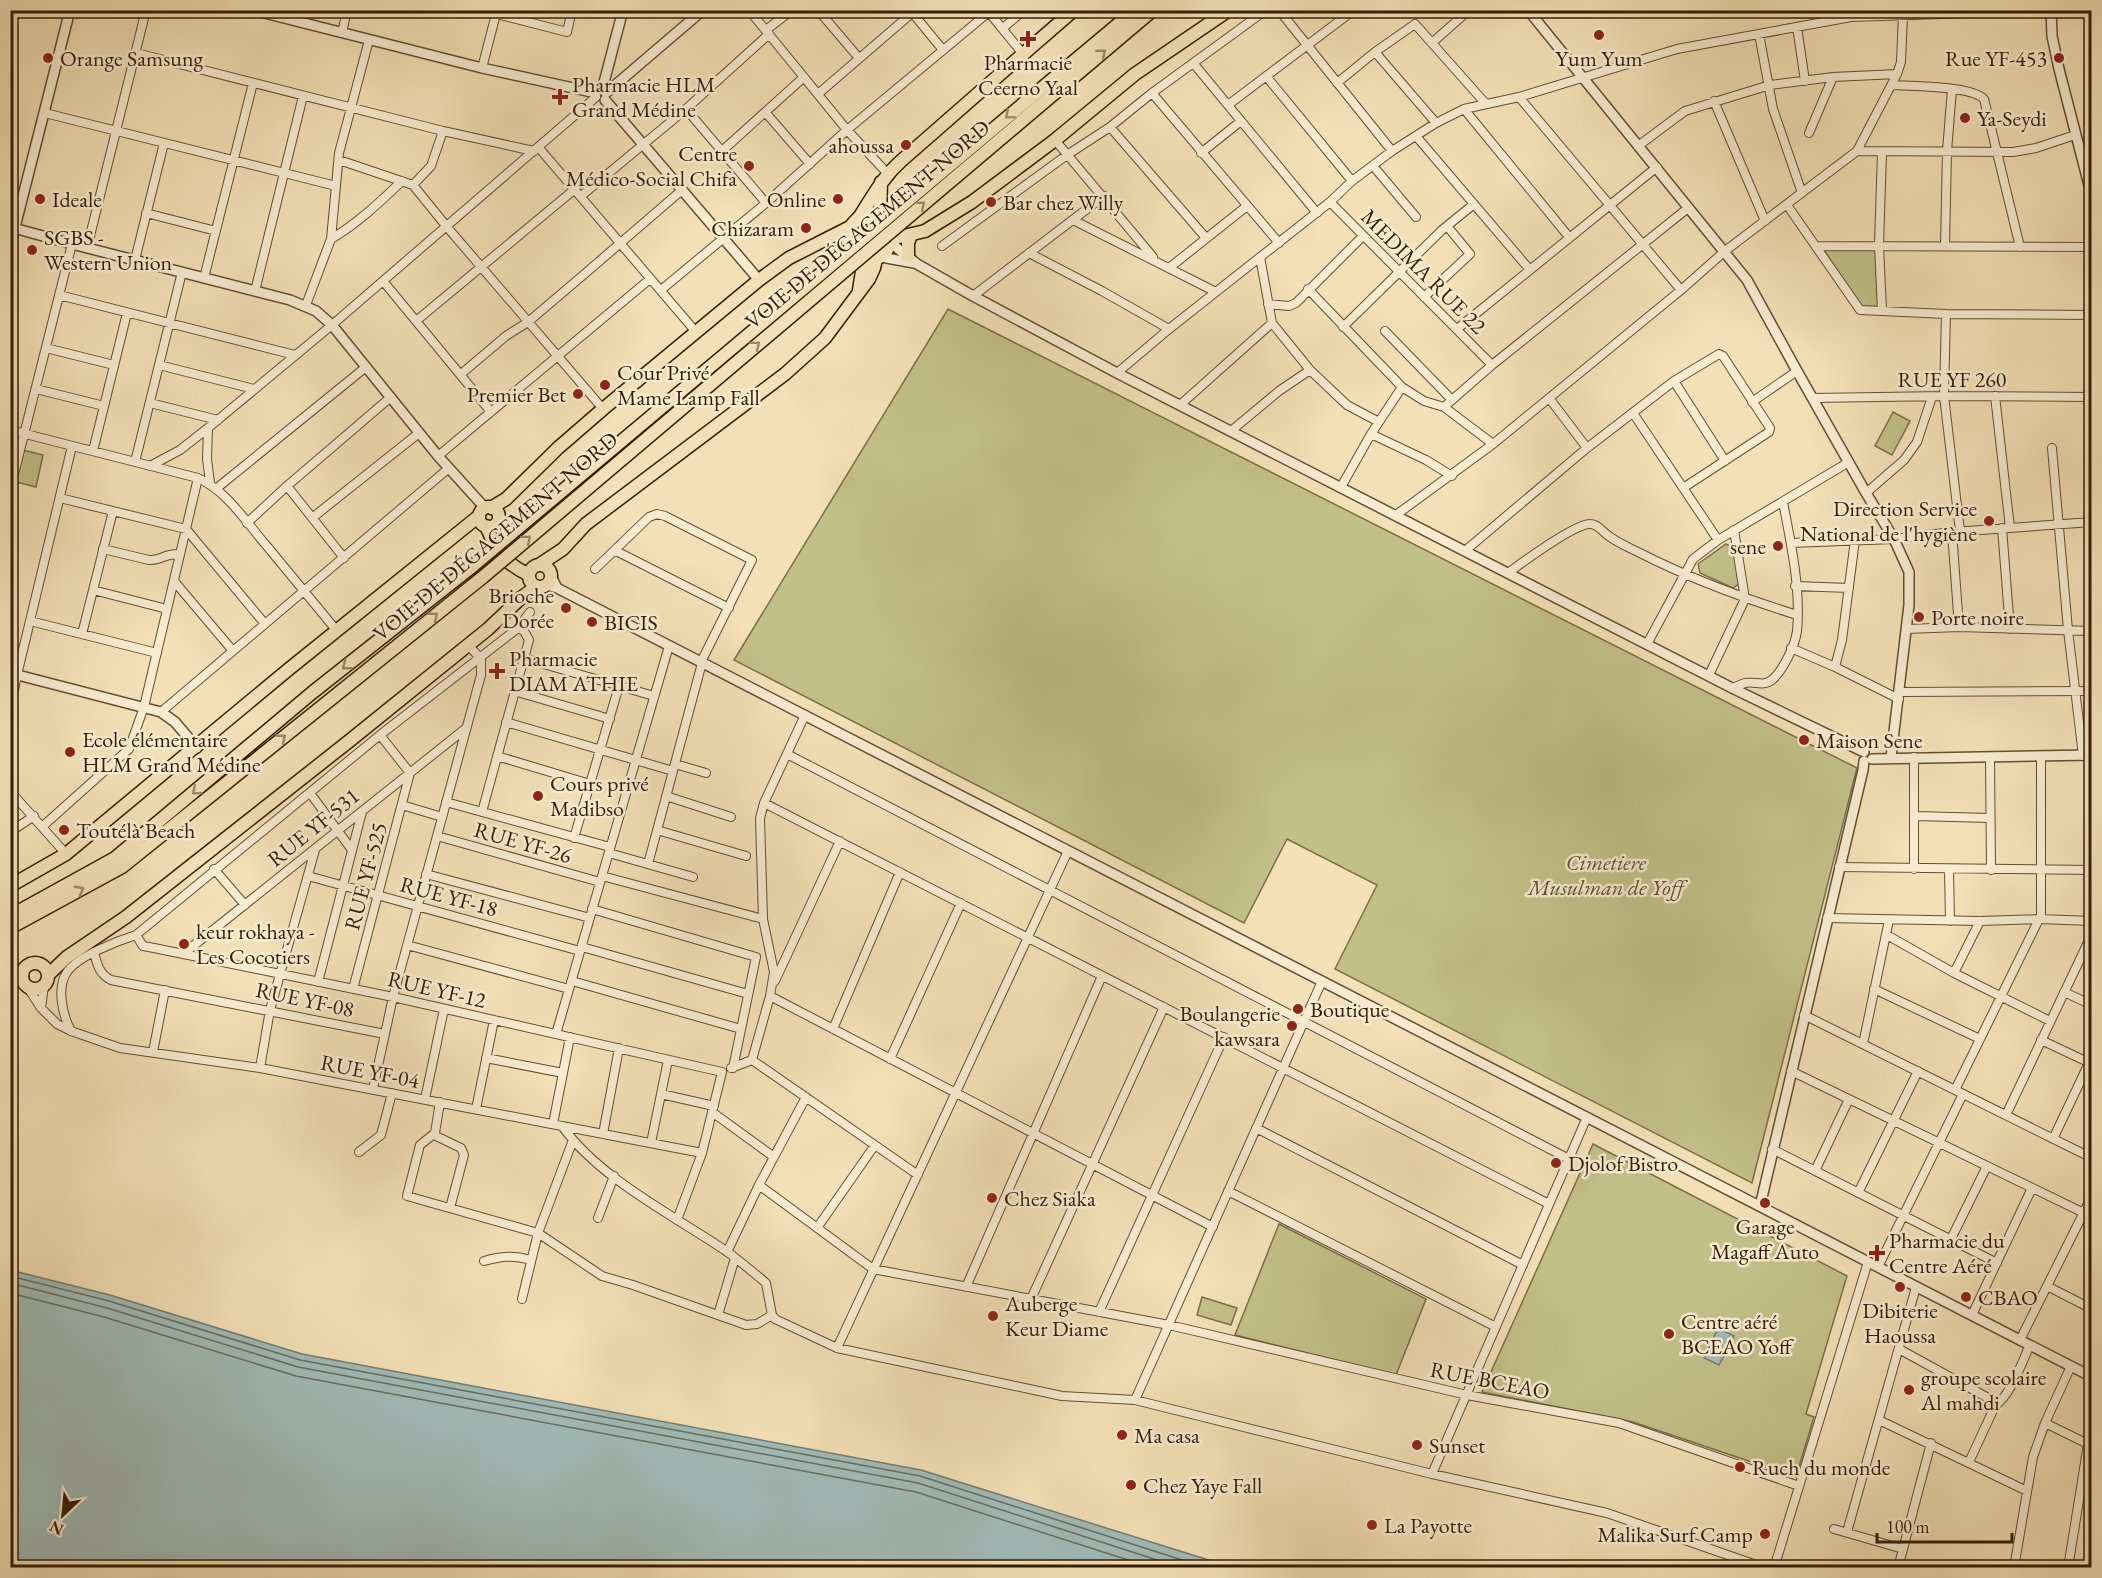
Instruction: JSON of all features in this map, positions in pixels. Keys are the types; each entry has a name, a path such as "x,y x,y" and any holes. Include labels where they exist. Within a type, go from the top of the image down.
{"main road":[{"path":"884,177 889,248 874,258 854,254 848,244 848,233 884,177 1074,10"},
{"name":"VOIE DE DÉGAGEMENT NORD","path":"10,916 115,858 313,692 474,564 1135,10"},
{"name":"VOIE DE DÉGAGEMENT NORD","path":"10,928 122,867 483,577 1153,10"},
{"path":"10,886 66,854 463,528 488,517 558,448 603,409 759,280 789,258 869,216 887,232 911,235 925,231 972,202 1055,140 1135,74 1229,10"},
{"path":"887,232 925,231"},
{"path":"911,235 908,243 912,260"},
{"path":"814,245 848,244"},
{"path":"67,957 26,967 20,981 36,989 67,957 126,917 468,645 522,597 586,524 785,374 825,338 869,279 874,268 874,258"},
{"path":"488,517 498,542 506,553 541,577"},
{"path":"38,963 45,967 46,980"}],"street":[{"path":"10,248 13,228 45,113 70,10"},
{"path":"87,248 146,10"},
{"path":"253,10 482,68 601,95 759,280"},
{"path":"342,33 347,10"},
{"path":"481,10 515,15 567,32 572,10"},
{"path":"601,95 623,10"},
{"path":"150,466 180,450 218,420 703,10"},
{"path":"749,10 884,177"},
{"path":"581,196 686,109 792,10"},
{"path":"818,10 858,57"},
{"path":"1003,28 1024,10"},
{"path":"942,246 1067,155 1110,128 1152,93 1266,10"},
{"path":"1279,10 1392,151"},
{"path":"1228,105 1354,10"},
{"path":"1433,42 1469,10"},
{"path":"1528,10 1747,280 1894,539 1906,564 1910,581 1899,695 1888,757"},
{"path":"661,290 988,11 1023,54"},
{"path":"1118,374 1169,329 1317,213 1352,181 1374,167 1392,151 1464,108 1519,97 1677,49 1797,27 1851,14 1971,11 2091,12"},
{"path":"2051,11 2052,36 2074,135 2091,197"},
{"path":"818,94 911,12 944,50"},
{"path":"1396,515 1493,444 1681,290 1725,251 1857,152 1893,85 1901,62 1908,13"},
{"path":"482,68 496,14"},
{"path":"1337,83 1375,51 1415,24 1486,104"},
{"path":"1797,27 1805,81"},
{"path":"1759,34 1773,109 1802,193"},
{"path":"306,305 331,239 339,153 369,39"},
{"path":"1375,51 1436,123"},
{"path":"136,53 443,131 537,149 581,196 696,332"},
{"path":"1194,64 1317,213"},
{"path":"1638,146 1676,116 1714,101 1770,85 1833,77 1897,74"},
{"path":"1266,76 1352,181"},
{"path":"722,151 804,77"},
{"path":"1809,133 1833,77"},
{"path":"204,278 253,83"},
{"path":"1893,85 1952,89 1977,94 1984,99 2020,246"},
{"path":"1946,245 1947,152 1952,89"},
{"path":"1152,93 1279,243"},
{"path":"255,291 303,96"},
{"path":"1519,97 1681,290"},
{"path":"1714,101 1765,221"},
{"path":"1464,108 1569,237"},
{"path":"686,109 766,202"},
{"path":"45,113 336,186"},
{"path":"766,113 810,164"},
{"path":"1201,153 1241,121"},
{"path":"1110,128 1206,238"},
{"path":"413,185 432,166 443,131"},
{"path":"1857,152 1997,153 2036,148 2074,135"},
{"path":"1416,136 1530,270"},
{"path":"1055,140 1156,261"},
{"path":"135,260 164,143"},
{"path":"1882,152 1879,245 1882,311"},
{"path":"339,160 413,185 603,409"},
{"path":"1374,167 1416,217"},
{"path":"1457,329 1657,167"},
{"path":"331,239 344,232 402,181"},
{"path":"416,321 574,189"},
{"path":"460,374 506,336 528,322 682,190"},
{"path":"973,296 1104,196"},
{"name":"MEDIMA RUE 22","path":"1330,202 1492,365"},
{"path":"1343,327 1447,226 1474,204"},
{"path":"1787,205 1857,308 1863,311 2091,315"},
{"path":"1168,268 1247,206"},
{"path":"1444,406 1688,208"},
{"path":"146,213 216,231"},
{"path":"1073,220 1216,292"},
{"path":"1424,297 1469,257 1468,251 1447,226"},
{"path":"13,228 306,305 324,316 332,325 488,517"},
{"path":"887,232 912,260 973,296 1118,374 1850,747 1867,759 2087,755 2075,691 2068,630 2052,448"},
{"path":"1268,304 1290,306 1296,303 1363,236"},
{"path":"10,489 72,244"},
{"path":"1816,246 2091,247"},
{"path":"1029,253 1169,329"},
{"path":"1260,257 1272,323 1310,370 1347,405 1379,422"},
{"path":"874,258 912,260"},
{"path":"135,462 182,273"},
{"path":"438,456 650,279"},
{"path":"383,281 491,412"},
{"path":"1308,289 1402,387 1425,401 1444,406 1493,444"},
{"path":"59,296 295,355"},
{"path":"93,451 127,313"},
{"path":"1946,314 1944,396 1956,531 1959,627"},
{"path":"1180,405 1272,323"},
{"path":"1385,331 1452,400"},
{"path":"46,348 114,365"},
{"path":"1466,550 1587,448 1674,381 1719,354 1723,356 1770,428 1769,432 1683,488"},
{"path":"159,365 254,389"},
{"path":"214,486 366,367"},
{"path":"1231,431 1279,391 1310,370"},
{"path":"1752,402 1797,371"},
{"path":"1674,381 1725,461"},
{"path":"1341,487 1371,434 1402,387"},
{"path":"36,389 104,406"},
{"path":"1995,396 2006,528 2010,628"},
{"path":"247,523 391,397"},
{"path":"1866,493 1904,460 1917,441 1932,397"},
{"name":"RUE YF 260","path":"1813,398 2091,397"},
{"path":"1549,398 1587,448"},
{"path":"150,403 218,420"},
{"path":"1633,413 1718,540"},
{"path":"208,428 207,459 214,486"},
{"path":"10,430 198,478 214,486 337,631"},
{"path":"312,518 419,433"},
{"path":"1371,434 1426,460 1452,476"},
{"path":"10,711 14,674 30,621 72,446"},
{"path":"1647,644 1693,559 1734,530 1849,462"},
{"path":"161,712 449,468"},
{"path":"43,826 129,749 144,707 198,478"},
{"path":"287,486 344,558"},
{"path":"60,498 186,529 265,624"},
{"path":"1732,688 1746,683 1761,684 1771,681 1780,669 1797,633 1796,586 1783,502"},
{"path":"82,634 113,511"},
{"path":"595,569 649,517 657,514 675,520 752,560 702,662 648,864"},
{"path":"1791,543 1894,539 1956,531 2091,522"},
{"path":"1508,573 1544,547 1582,526 1597,525 1617,542 1683,575 1745,599 1797,615"},
{"path":"1709,675 1745,599 1734,530"},
{"path":"1835,667 1842,640 1855,540"},
{"path":"103,549 153,561 166,554 180,554"},
{"path":"616,551 729,608"},
{"path":"541,577 669,646 2091,1377"},
{"path":"174,581 233,651"},
{"path":"1796,586 1849,588"},
{"path":"93,590 167,609"},
{"path":"71,1031 66,1021 61,990 68,970 110,943 136,935 380,735 481,659 518,628 530,612"},
{"path":"30,621 157,653"},
{"path":"1907,629 1959,627 2091,631"},
{"path":"482,812 529,640 524,631 518,628"},
{"path":"373,1089 393,998 417,906 481,675 481,659 468,645"},
{"path":"556,1034 669,646"},
{"path":"1791,648 1899,695 2091,691"},
{"path":"523,658 654,696"},
{"path":"14,674 161,712 175,722 196,748"},
{"path":"574,838 620,686"},
{"path":"514,690 610,719"},
{"path":"752,1060 774,972 763,920 760,818 764,803 805,715"},
{"path":"506,722 636,760 706,773"},
{"name":"RUE YF-531","path":"183,954 466,728"},
{"path":"380,735 410,772"},
{"path":"787,754 1569,1159"},
{"path":"497,756 590,784"},
{"path":"1878,1267 1939,1143 1980,1039 2039,919 2042,909 2041,756"},
{"path":"1914,757 1914,868"},
{"path":"1990,757 1991,870"},
{"path":"1760,1206 1839,867 1867,759"},
{"name":"RUE YF-525","path":"353,989 410,772"},
{"path":"10,791 66,854"},
{"path":"310,793 352,850"},
{"path":"666,796 731,817"},
{"path":"446,802 574,838 693,877"},
{"path":"764,803 1549,1204"},
{"path":"402,805 442,817"},
{"path":"318,982 362,812"},
{"path":"10,832 34,816"},
{"path":"1915,816 1990,818"},
{"path":"657,830 746,856"},
{"name":"RUE YF-26","path":"437,836 763,920"},
{"path":"770,993 840,842"},
{"path":"260,1068 270,1010 316,848"},
{"path":"837,1348 1068,851"},
{"path":"1839,867 2091,870"},
{"path":"214,869 245,905"},
{"path":"1949,870 1950,921"},
{"path":"833,1029 900,872"},
{"path":"426,874 590,918"},
{"name":"RUE YF-18","path":"308,876 748,994"},
{"path":"890,1059 961,903"},
{"path":"592,909 756,957 733,1068"},
{"path":"1827,918 2091,921"},
{"path":"1863,1044 1889,920"},
{"path":"1954,973 1980,921"},
{"name":"RUE YF-12","path":"136,935 143,946 353,989 722,1072"},
{"path":"1887,935 1954,973 2050,1021"},
{"path":"2006,1115 2091,938"},
{"path":"407,945 741,1029"},
{"name":"RUE YF-08","path":"94,952 98,968 104,976 111,980 385,1034"},
{"path":"966,1287 1102,975"},
{"path":"41,1008 46,980"},
{"name":"RUE YF-04","path":"20,981 57,1024 120,1048 260,1068 702,1153"},
{"path":"1135,1400 1322,981"},
{"path":"1874,989 1980,1039"},
{"path":"153,1052 165,990"},
{"path":"2064,992 2091,1005"},
{"path":"770,993 833,1029 1213,1227"},
{"path":"1032,1299 1164,1007"},
{"path":"425,1099 444,1009"},
{"path":"1804,1014 2091,1158"},
{"path":"476,1109 494,1020"},
{"path":"1099,1312 1224,1037"},
{"path":"553,1124 570,1038"},
{"path":"2041,1040 2090,1064 2053,1139"},
{"path":"603,1134 619,1048"},
{"path":"486,1058 563,1073"},
{"path":"651,1143 668,1060"},
{"path":"677,1220 702,1153 722,1072 752,1060"},
{"path":"752,1060 918,1174"},
{"path":"1791,1071 2084,1213"},
{"path":"1858,1192 1918,1071"},
{"path":"359,1152 381,1135 392,1093"},
{"path":"661,1094 713,1109 774,1157"},
{"path":"728,1252 759,1185 806,1097"},
{"path":"1815,1171 1850,1099"},
{"path":"440,1102 435,1133 420,1145 407,1196 538,1233 602,1276 718,1315 752,1325 772,1315"},
{"path":"1432,1474 1587,1117"},
{"path":"562,1126 573,1140 614,1176 728,1252 766,1283 772,1315 775,1319 837,1348 1062,1396 1135,1400 1432,1474 1606,1514 1765,1568"},
{"path":"1256,1128 1523,1265"},
{"path":"435,1133 436,1136 461,1148 463,1152 450,1208"},
{"path":"522,1299 538,1233 573,1140"},
{"path":"817,1228 875,1145"},
{"path":"1773,1149 1997,1263"},
{"path":"1951,1239 1987,1167"},
{"path":"598,1218 614,1176"},
{"path":"759,1185 873,1269"},
{"path":"1972,1315 2032,1188"},
{"path":"1228,1191 1496,1327"},
{"path":"2020,1340 2091,1196"},
{"path":"484,1261 502,1256 531,1260"},
{"path":"718,1315 735,1258"},
{"path":"1786,1568 1775,1566 1868,1262"},
{"name":"RUE BCEAO","path":"873,1269 1169,1325 1467,1395 1619,1423 1798,1486"},
{"path":"2047,1286 2091,1309"},
{"path":"1847,1532 1916,1287"},
{"path":"1969,1462 1995,1406 2007,1391 2030,1345"},
{"path":"1899,1349 1990,1399 1995,1406"},
{"path":"2014,1568 2033,1457 2071,1366"},
{"path":"1879,1420 2027,1491"},
{"path":"2045,1424 2090,1445 2068,1568"},
{"path":"1898,1568 1931,1443"},
{"path":"1833,1529 1903,1549"}],"green space":[{"path":"1823,249 1876,250 1878,308 1861,307"},
{"name":"Cimetiere Musulman de Yoff","path":"948,309 1857,768 1752,1183 1335,969 1377,885 1287,839 1244,923 734,660"},
{"path":"1893,412 1910,421 1892,455 1875,446"},
{"path":"23,450 43,455 36,487 16,482"},
{"path":"1726,544 1733,548 1739,584 1733,588 1700,573 1698,564"},
{"name":"Centre aéré BCEAO Yoff","path":"1593,1144 1847,1276 1806,1414 1814,1417 1796,1477 1633,1422 1482,1392"},
{"path":"1279,1224 1426,1299 1396,1375 1235,1335"},
{"path":"1202,1297 1237,1308 1231,1325 1197,1315"}],"water":[{"path":"10,1270 110,1295 302,1354 921,1470 1231,1567 11,1567"},
{"path":"1718,1328 1734,1336 1719,1365 1704,1358"}],"place":[{"name":"Yum Yum","path":"1599,35"},
{"name":"Pharmacie Ceerno Yaal","path":"1028,39"},
{"name":"Orange Samsung","path":"48,58"},
{"name":"Rue YF-453","path":"2059,58"},
{"name":"Pharmacie HLM Grand Médine","path":"560,97"},
{"name":"Ya-Seydi","path":"1965,118"},
{"name":"ahoussa","path":"906,145"},
{"name":"Centre Médico-Social Chifa","path":"749,166"},
{"name":"Ideale","path":"40,199"},
{"name":"Online","path":"838,199"},
{"name":"Bar chez Willy","path":"991,202"},
{"name":"Chizaram","path":"806,228"},
{"name":"SGBS - Western Union","path":"32,250"},
{"name":"Cour Privé Mame Lamp Fall","path":"605,385"},
{"name":"Premier Bet","path":"578,394"},
{"name":"Direction Service National de l'hygiène","path":"1989,521"},
{"name":"sene","path":"1778,546"},
{"name":"Brioche Dorée","path":"566,608"},
{"name":"Porte noire","path":"1919,617"},
{"name":"BICIS","path":"592,622"},
{"name":"Pharmacie DIAM ATHIE","path":"497,671"},
{"name":"Maison Sene","path":"1804,740"},
{"name":"Ecole élémentaire HLM Grand Médine","path":"70,752"},
{"name":"Cours privé Madibso","path":"538,796"},
{"name":"Toutélà Beach","path":"64,830"},
{"name":"keur rokhaya - Les Cocotiers","path":"184,944"},
{"name":"Boutique","path":"1298,1009"},
{"name":"Boulangerie kawsara","path":"1292,1026"},
{"name":"Djolof Bistro","path":"1556,1163"},
{"name":"Chez Siaka","path":"992,1198"},
{"name":"Garage Magaff Auto","path":"1765,1203"},
{"name":"Pharmacie du Centre Aéré","path":"1877,1253"},
{"name":"Dibiterie Haoussa","path":"1900,1287"},
{"name":"CBAO","path":"1966,1297"},
{"name":"Auberge Keur Diame","path":"993,1316"},
{"name":"Centre aéré BCEAO Yoff","path":"1669,1334"},
{"name":"groupe scolaire Al mahdi","path":"1909,1390"},
{"name":"Ma casa","path":"1122,1435"},
{"name":"Sunset","path":"1417,1445"},
{"name":"Ruch du monde","path":"1740,1467"},
{"name":"Chez Yaye Fall","path":"1131,1485"},
{"name":"La Payotte","path":"1372,1525"},
{"name":"Malika Surf Camp","path":"1765,1534"}]}
